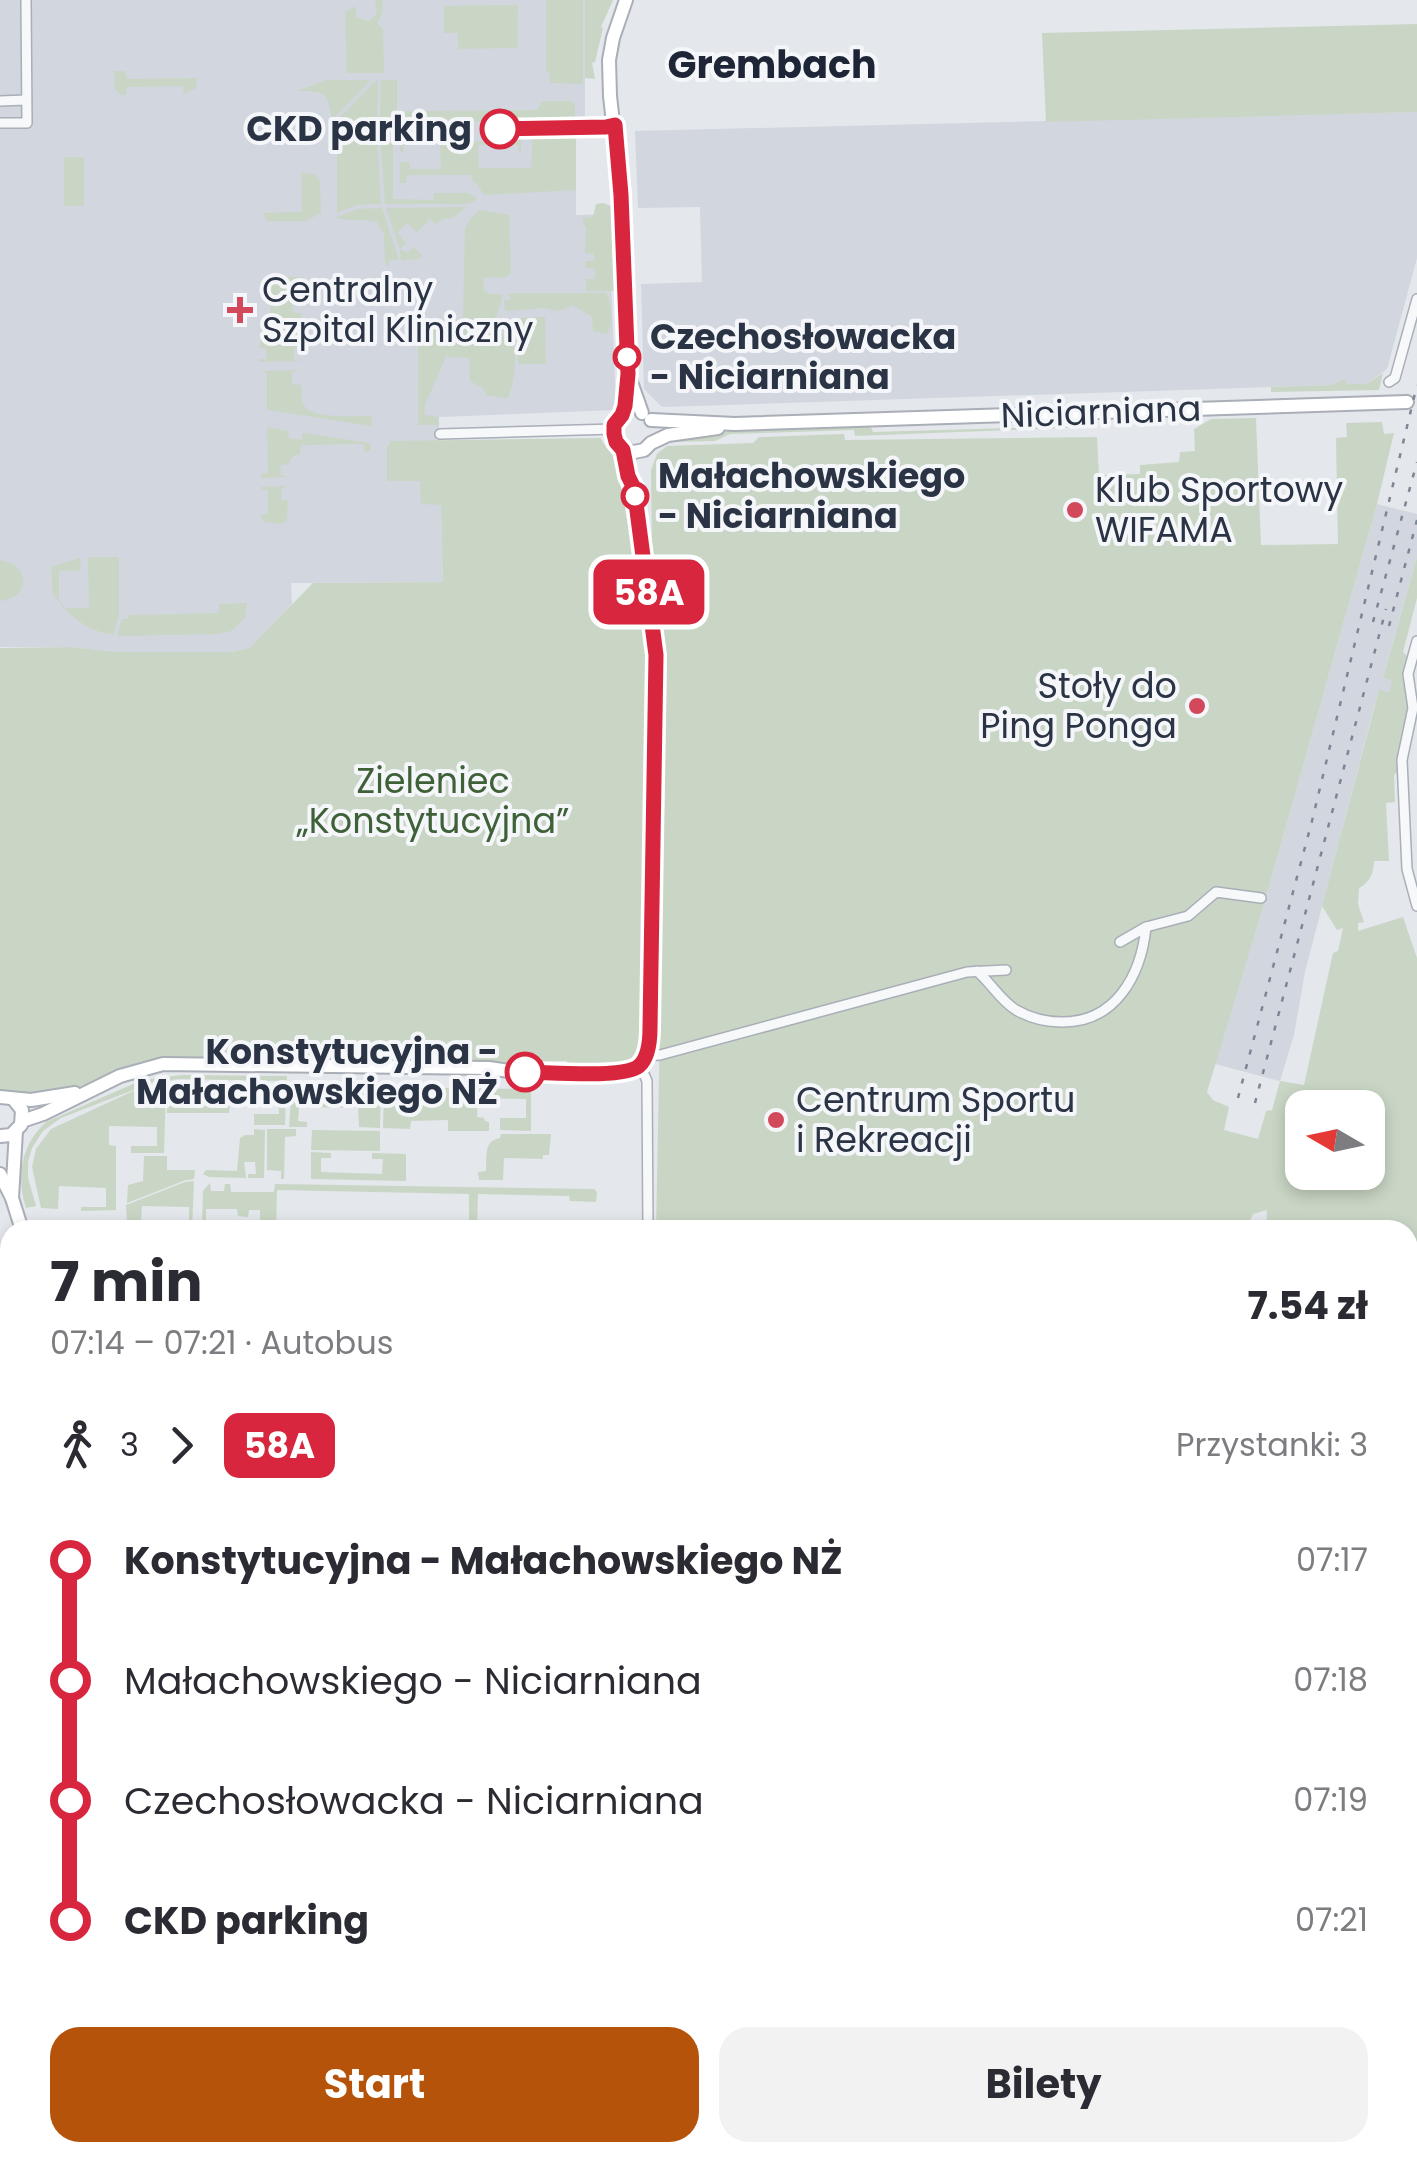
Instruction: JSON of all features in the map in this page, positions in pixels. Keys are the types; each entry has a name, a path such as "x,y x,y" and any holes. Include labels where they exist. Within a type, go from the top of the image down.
{"street":[{"path":"0,123 27,123 26,0"},
{"path":"626,0 608,67 620,175 628,374 622,415 614,429 634,488 656,655 650,1028 643,1060 647,1081 648,1220"},
{"path":"0,101 26,100"},
{"path":"1389,382 1395,378 1417,299"},
{"path":"628,374 654,433 645,448 634,488"},
{"name":"Niciarniana","path":"646,417 735,424 1408,402"},
{"path":"622,415 632,412 646,417"},
{"name":"Niciarniana","path":"645,448 673,434 735,424"},
{"path":"440,434 614,429"},
{"path":"623,450 645,448"},
{"path":"1417,642 1408,674 1415,702 1402,760 1406,864 1417,906"},
{"path":"1120,942 1146,927 1188,916 1216,892 1261,898"},
{"path":"977,970 1004,1000 1030,1017 1060,1022 1092,1018 1112,1005 1132,978 1146,927"},
{"path":"0,1136 92,1088 142,1068 172,1063 618,1073 660,1055 977,970 1006,970"},
{"path":"7,1098 42,1099 92,1088"},
{"path":"7,1098 22,1110 12,1198"},
{"path":"0,1174 19,1220"}],"shaded area":[{"name":"Centralny Szpital Kliniczny","path":"0,0 585,0 585,121 576,121 576,215 605,214 609,221 616,410 439,417 443,582 291,583 292,604 249,648 231,652 0,647"},
{"path":"1417,112 1417,258 1387,369 1366,384 1346,384 1344,379 1333,385 662,407 644,389 641,284 702,282 700,207 638,208 635,131"},
{"path":"1377,504 1417,514 1417,557 1383,677 1393,680 1390,692 1379,691 1374,707 1280,1081 1215,1064"}],"green space":[{"path":"375,0 382,0 383,11 377,24 383,29 384,73 347,73 345,12 355,6 357,18 370,21 377,13"},
{"path":"546,0 583,0 583,84 550,83 546,71"},
{"path":"585,0 613,0 592,63 595,79 585,78"},
{"path":"518,5 517,48 458,49 458,33 444,33 444,6"},
{"path":"1417,24 1417,112 1046,122 1042,33"},
{"path":"114,71 125,71 127,79 197,78 196,88 184,94 183,86 127,87 126,95 121,95 115,89"},
{"path":"326,80 371,80 332,120 324,95 298,91"},
{"path":"381,80 397,80 397,123 380,124"},
{"path":"375,81 377,123 338,123 336,121"},
{"path":"545,101 571,101 575,104 575,120 405,123 405,111 537,110"},
{"path":"576,130 576,190 484,195 471,175 407,175 406,183 400,183 400,162 409,162 410,169 441,169 440,144 404,144 400,152 400,142 519,141 521,134 521,152 518,145 478,145 479,168 531,168 533,133"},
{"path":"380,137 393,143 393,199 433,200 434,193 469,193 477,199 470,204 385,204"},
{"path":"339,138 377,138 381,204 356,205 337,213 337,148 329,148"},
{"path":"64,157 84,157 84,206 64,206"},
{"path":"301,173 314,174 320,180 321,213 306,221 267,221 263,213 302,212"},
{"path":"596,204 611,206 614,291 586,291 586,279 595,279 595,269 586,268 585,261 594,261 594,254 585,253 583,218 593,217"},
{"path":"467,207 436,224 430,219 417,232 407,223 397,233 406,243 400,249 386,208"},
{"path":"382,208 399,260 389,260 389,267 385,263 384,234 377,222 332,216 356,209"},
{"path":"479,210 509,215 511,273 506,277 483,278 484,291 503,294 496,330 513,345 512,387 507,399 486,395 483,388 470,381 469,358 447,354 425,405 424,415 438,417 439,425 418,425 418,325 423,322 423,330 451,329 451,322 463,317 465,229"},
{"path":"414,247 423,256 401,260 400,249 407,253"},
{"path":"274,277 302,277 293,280 293,289 301,289 301,302 292,303 293,313 301,313 301,324 292,325 293,333 300,333 301,348 294,348 294,360 301,361 259,362 267,359 266,348 259,348 270,328 270,282"},
{"path":"606,293 611,314 609,330 607,334 593,331 592,317 573,305 558,311 505,311 504,300 511,299 508,294"},
{"path":"545,317 546,364 518,364 516,318"},
{"path":"301,370 292,372 292,384 301,385 302,400 311,412 371,416 372,426 267,410 267,373 259,371"},
{"path":"1383,373 1379,390 1271,392 1271,387 1332,385 1344,379 1347,384 1366,384"},
{"path":"1078,418 1083,418 1086,427 855,436 854,430 730,434 715,441 673,442 671,437 750,429 870,425 873,432 1076,426"},
{"path":"1256,418 1261,545 1338,544 1336,438 1347,437 1346,423 1382,422 1384,434 1394,433 1262,911 1207,1092 1213,1100 1229,1107 1224,1130 1258,1139 1280,1081 1304,1085 1333,953 1338,951 1343,928 1337,930 1322,906 1379,690 1390,692 1392,680 1383,678 1417,557 1417,598 1403,652 1408,657 1403,676 1408,710 1398,751 1398,771 1394,775 1395,802 1386,803 1389,861 1374,861 1370,877 1359,888 1358,904 1364,922 1358,923 1358,931 1403,917 1417,958 1417,1220 1266,1220 1267,1210 1253,1214 1250,1220 656,1220 667,664 652,547 651,470 657,454 667,446 753,443 759,437 1097,437 1099,475 1140,474 1140,465 1179,462 1180,452 1195,451 1194,429 1211,419"},
{"path":"267,427 289,431 288,438 302,440 303,433 370,443 371,449 365,453 364,444 301,445 300,454 280,465 281,475 288,477 261,478 261,474 268,473"},
{"name":"Zieleniec „Konstytucyjna”","path":"601,438 616,458 635,564 639,564 651,646 645,1019 641,1043 631,1060 603,1065 567,1064 541,1058 527,1063 179,1058 154,1060 63,1090 0,1092 0,648 231,652 249,648 313,583 443,582 441,505 421,504 420,481 387,481 387,448 391,441"},
{"path":"288,486 281,489 281,500 288,500 287,520 282,524 264,522 261,515 268,514 268,490 261,487"},
{"path":"88,557 119,557 119,616 113,635 79,621 65,610 53,595 51,567 80,558 81,570 59,571 59,601 66,608 89,608"},
{"path":"0,560 17,568 23,581 17,594 0,601"},
{"path":"247,603 245,618 231,631 117,636 122,619 129,615 219,613 219,604"},
{"path":"182,1075 287,1076 287,1081 154,1082 61,1118 43,1131 32,1148 28,1178 36,1206 26,1208 21,1185 23,1162 31,1140 46,1122 142,1080"},
{"path":"168,1084 286,1086 285,1125 254,1125 254,1114 279,1114 278,1095 231,1095 229,1113 167,1113"},
{"path":"166,1085 164,1153 131,1153 131,1146 157,1146 157,1127 109,1126 109,1145 116,1146 116,1210 81,1211 81,1207 106,1207 106,1188 59,1186 58,1209 41,1208 32,1167 36,1149 51,1129 133,1091"},
{"path":"292,1085 381,1087 380,1128 359,1127 358,1108 299,1107 298,1121 307,1122 307,1127 289,1127"},
{"path":"384,1087 531,1089 531,1131 500,1130 500,1118 526,1118 526,1099 478,1098 477,1117 489,1122 489,1131 448,1131 448,1120 411,1121 410,1129 383,1128"},
{"path":"254,1129 265,1130 264,1178 248,1178 248,1174 256,1174 255,1162 244,1162 246,1178 203,1174 206,1170 237,1171 240,1138 254,1135"},
{"path":"267,1129 296,1129 296,1136 285,1137 284,1179 281,1171 267,1170"},
{"path":"312,1130 380,1131 380,1151 311,1150"},
{"path":"501,1134 551,1134 549,1155 543,1155 543,1159 504,1158 503,1180 479,1180 478,1172 486,1171 488,1146"},
{"path":"311,1152 331,1153 331,1158 321,1158 321,1172 382,1174 383,1159 372,1159 372,1153 406,1154 406,1181 311,1179"},
{"path":"144,1156 167,1156 167,1170 195,1170 194,1179 127,1203 128,1185 143,1181"},
{"path":"194,1181 192,1220 189,1220 189,1207 142,1206 141,1220 127,1220 126,1205"},
{"path":"210,1183 211,1191 224,1191 225,1184 230,1184 231,1192 274,1192 275,1184 597,1192 596,1202 570,1201 569,1196 478,1194 477,1220 469,1220 469,1194 277,1190 276,1220 260,1220 260,1210 249,1210 248,1217 238,1216 237,1209 206,1209 206,1220 202,1220 203,1191"}],"railway":[{"path":"1238,1098 1312,821 1417,385"},
{"path":"1373,622 1417,462"},
{"path":"1389,626 1417,520"},
{"path":"1255,1103 1386,609"}],"bus line":[{"name":"58A","path":"500,129 615,125 628,374 625,406 614,425 614,434 634,488 656,655 648,1050 640,1065 625,1072 525,1072"}],"place":[{"name":"CKD parking","path":"500,129"},
{"name":"Centralny Szpital Kliniczny","path":"240,310"},
{"name":"Czechosłowacka - Niciarniana","path":"627,357"},
{"name":"Małachowskiego - Niciarniana","path":"635,496"},
{"name":"Klub Sportowy WIFAMA","path":"1075,510"},
{"name":"Stoły do Ping Ponga","path":"1197,706"},
{"name":"Konstytucyjna - Małachowskiego NŻ","path":"525,1072"},
{"name":"Centrum Sportu i Rekreacji","path":"776,1120"}],"district":[{"name":"Grembach","path":"772,65"}]}
